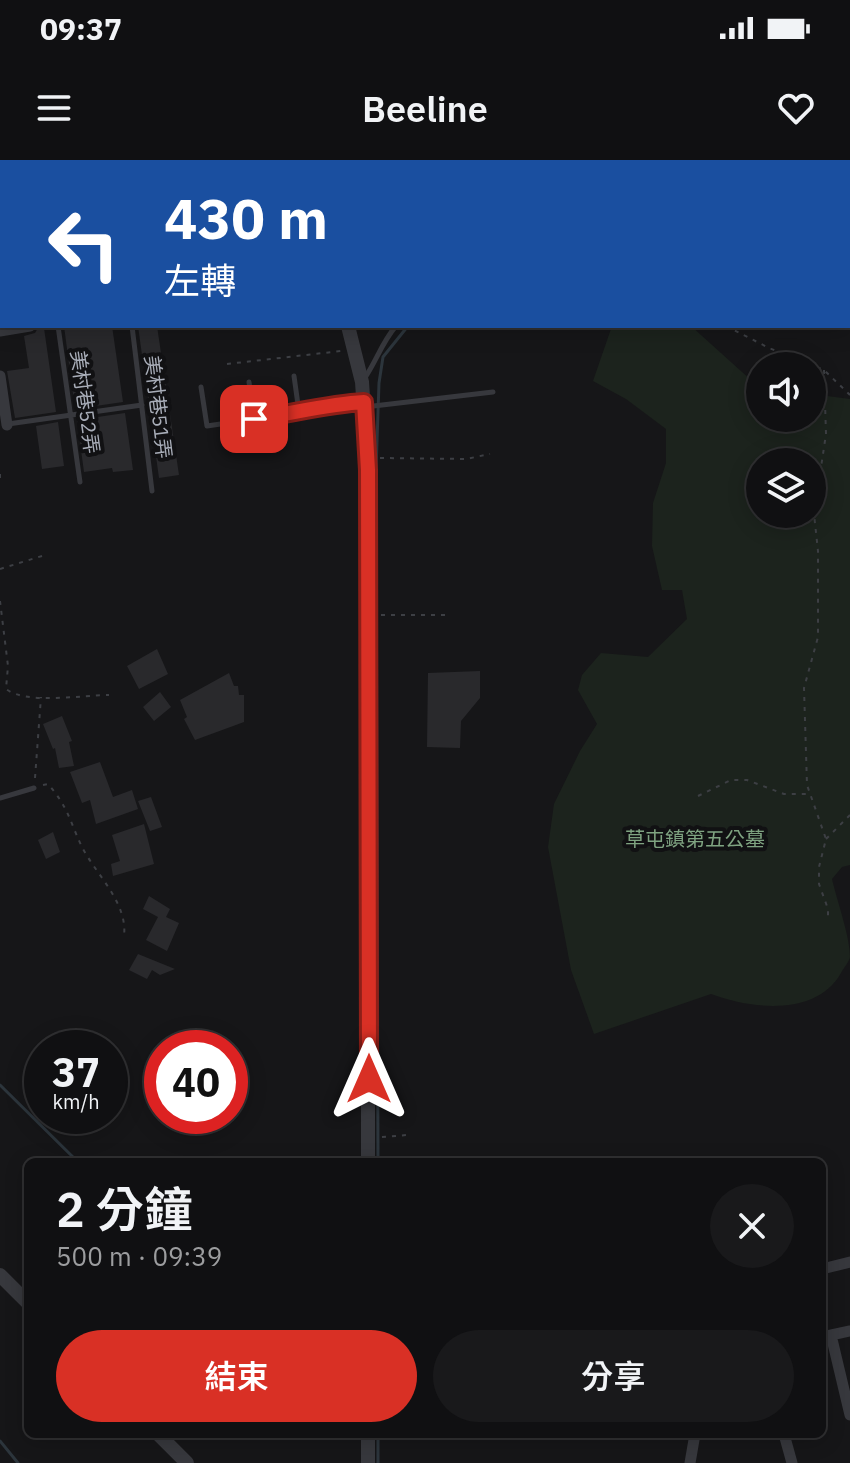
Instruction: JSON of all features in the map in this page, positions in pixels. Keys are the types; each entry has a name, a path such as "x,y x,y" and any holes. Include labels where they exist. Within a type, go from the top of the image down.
{"street":[{"path":"348,328 362,382 367,458 368,1158"},
{"path":"0,376 7,425"},
{"path":"826,1268 850,1262"},
{"path":"0,1275 24,1299"},
{"path":"850,1331 826,1336 850,1415"},
{"path":"162,1438 187,1463"},
{"path":"368,1438 368,1463"},
{"path":"690,1463 694,1438"},
{"path":"785,1438 792,1463"}],"lane":[{"name":"美村巷52弄","path":"58,328 80,482"},
{"name":"美村巷51弄","path":"132,328 152,491"},
{"path":"362,382 373,366 380,347 394,328"},
{"path":"294,376 299,412"},
{"path":"249,382 254,419"},
{"path":"201,387 207,426 334,404 364,405 493,392"},
{"path":"7,425 142,405"},
{"path":"0,798 34,788"}],"path":[{"path":"730,328 779,352"},
{"path":"227,364 328,354 353,348"},
{"path":"826,372 850,395"},
{"path":"826,432 814,514 818,551 818,637 804,688 808,794 826,839"},
{"path":"367,458 466,459 490,454"},
{"path":"0,569 45,555"},
{"path":"0,601 8,666 6,689 15,696 109,695"},
{"path":"368,615 449,615"},
{"path":"41,697 34,788 48,784 64,803 82,847 105,881 126,924 124,936"},
{"path":"698,796 731,780 747,780 784,794 808,794"},
{"path":"828,921 828,909 819,884 819,867 826,839 850,815"},
{"path":"368,1138 407,1135"}],"green space":[{"name":"草屯鎮第五公墓","path":"611,328 693,328 746,376 746,432 826,432 826,396 850,399 850,865 842,867 832,879 850,957 830,987 816,997 799,1003 763,1006 711,994 594,1034 571,970 548,847 554,804 597,724 578,690 582,675 601,653 648,657 687,619 682,590 662,590 652,546 653,503 666,463 666,429 626,399 593,381"}],"building":[{"path":"38,328 44,328 56,412 15,418 7,371 29,368 24,336 35,333"},
{"path":"64,328 112,328 123,402 75,409"},
{"path":"138,328 157,328 179,475 159,478"},
{"path":"125,413 133,470 113,472 112,468 84,472 77,420"},
{"path":"58,422 64,466 42,469 36,426"},
{"path":"157,649 168,674 139,689 127,666"},
{"path":"480,671 480,698 461,721 460,748 427,747 428,673"},
{"path":"229,673 234,686 238,686 239,695 244,695 244,722 195,740 184,719 187,717 180,700"},
{"path":"160,692 171,707 154,721 143,707"},
{"path":"62,716 72,741 69,742 74,766 59,768 55,748 43,724"},
{"path":"100,762 113,797 132,790 138,809 96,824 90,800 82,803 70,772"},
{"path":"151,797 162,827 150,831 138,801"},
{"path":"144,824 154,864 113,876 111,864 120,861 112,835"},
{"path":"53,832 60,852 46,859 38,840"},
{"path":"149,896 170,909 166,917 179,923 167,951 146,940 158,917 143,909"},
{"path":"138,954 175,969 160,975 152,970 147,979 129,970"}],"waterway":[{"path":"378,1158 376,471 379,383 383,357 406,328"},
{"path":"0,1085 74,1158"},
{"path":"378,1438 378,1463"},
{"path":"0,1441 18,1463"}],"route":[{"path":"254,419 334,404 364,402 368,470 369,1079"}]}
